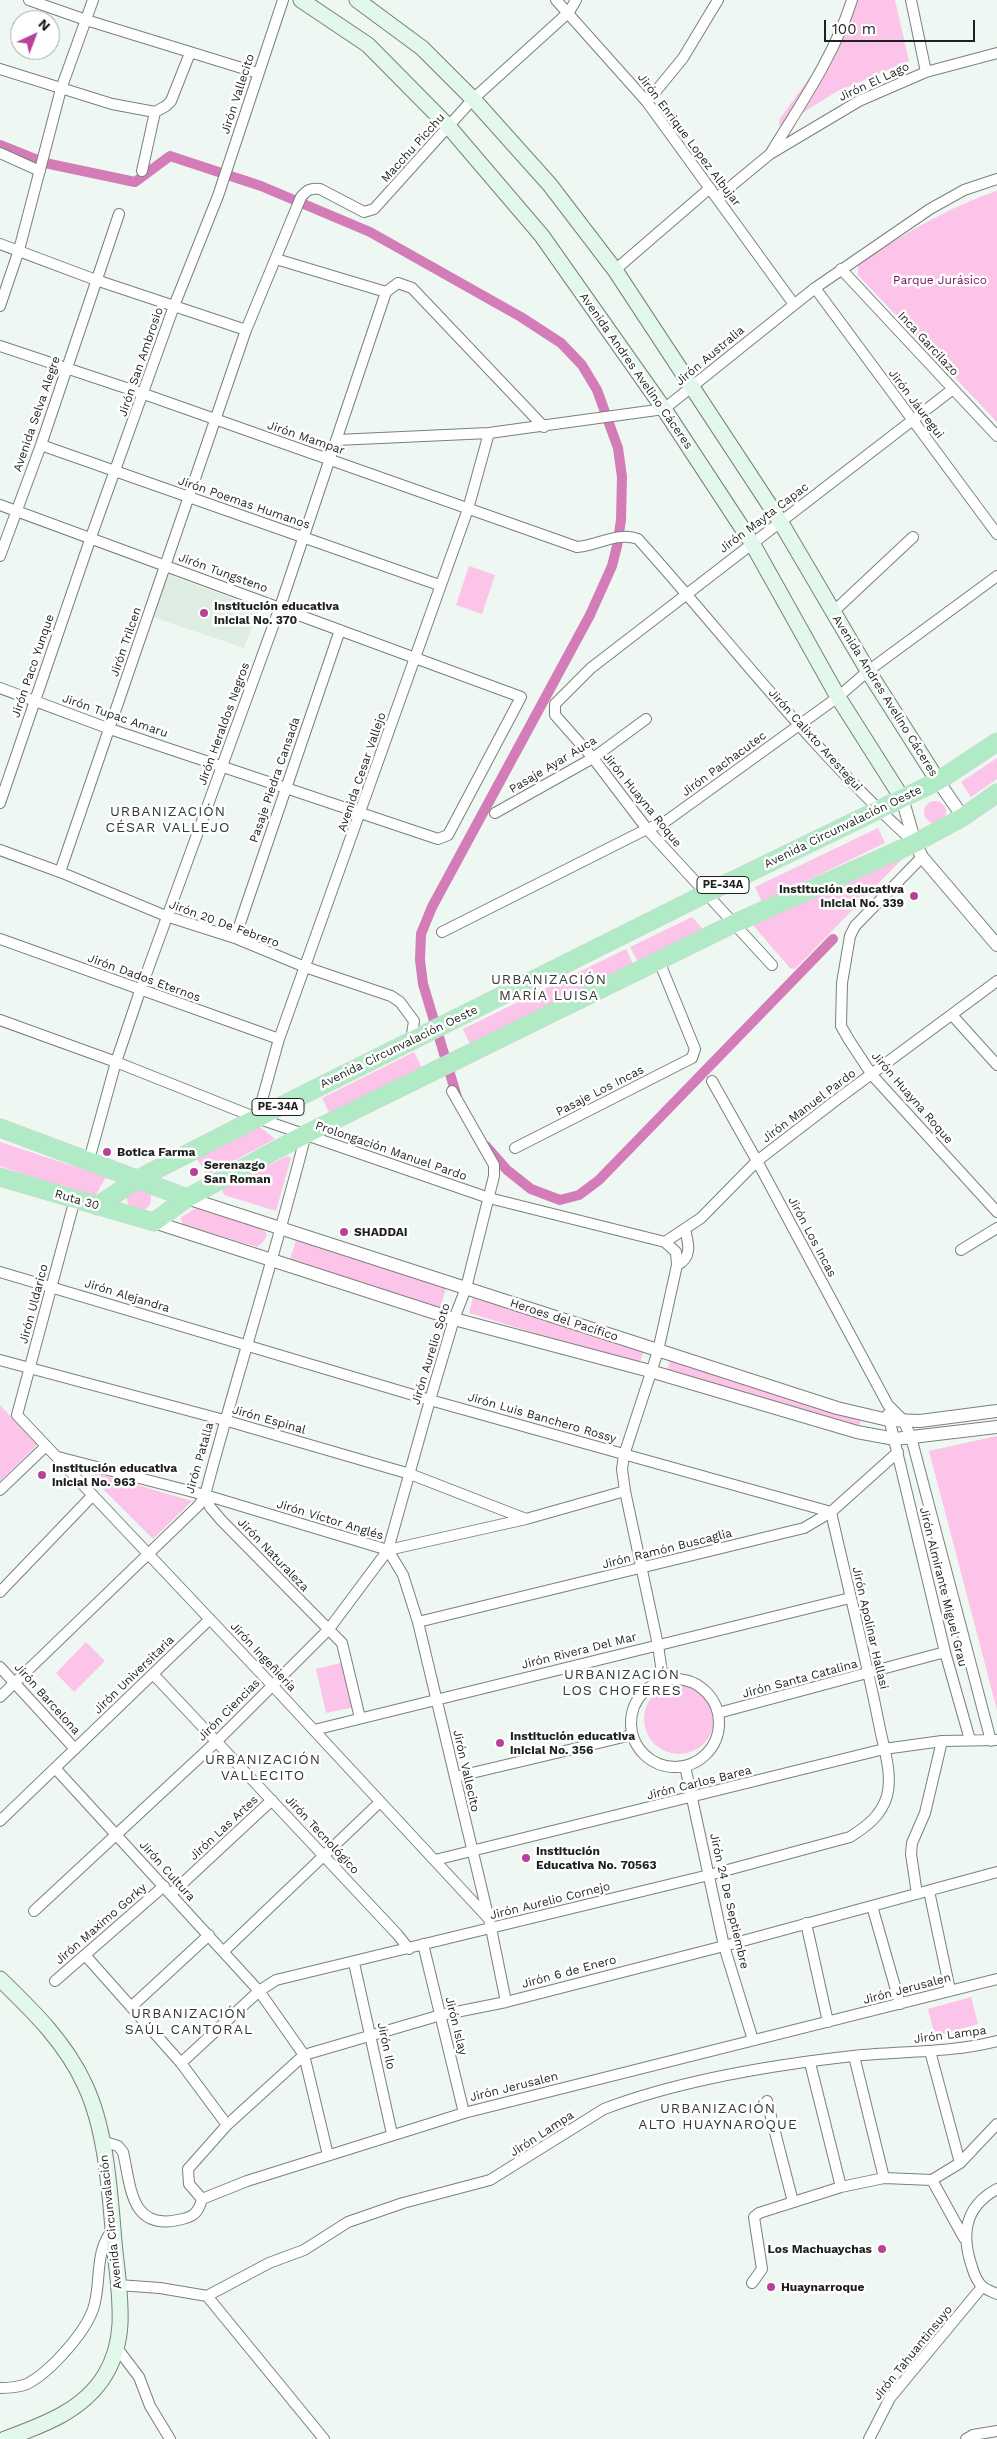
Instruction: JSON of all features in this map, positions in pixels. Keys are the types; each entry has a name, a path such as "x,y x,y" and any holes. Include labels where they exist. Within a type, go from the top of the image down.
{"highway":[{"name":"Avenida Circunvalación Oeste","path":"97,1206 138,1179 257,1118 705,894 938,781 997,742"},
{"name":"PE-34A","path":"154,1222 186,1198 306,1134 733,924 919,850 997,793"},
{"path":"0,1128 138,1179"},
{"name":"Ruta 30","path":"0,1177 154,1222"},
{"name":"Heroes del Pacífico","path":"138,1179 186,1198"}],"main road":[{"name":"Avenida Andres Avelino Cáceres","path":"300,0 368,45 449,127 542,236 664,409 752,543 838,697 902,798"},
{"name":"Avenida Andres Avelino Cáceres","path":"357,0 422,48 473,99 550,185 615,270 780,521 868,671 938,781"},
{"name":"Avenida Circunvalación","path":"0,1979 48,2026 69,2056 85,2085 102,2142 113,2228 120,2323 117,2348 105,2375 85,2400 69,2411 37,2427 5,2439"}],"street":[{"path":"29,0 86,20 258,73"},
{"path":"0,306 19,250 61,89 93,0"},
{"name":"Jirón Vallecito","path":"218,196 283,0"},
{"name":"Jirón Enrique Lopez Albujar","path":"556,0 569,12 647,102 718,197 793,303"},
{"name":"Macchu Picchu","path":"301,196 306,190 320,189 364,212 369,212 473,99 569,12 576,0"},
{"path":"647,102 683,58 718,0"},
{"name":"Jirón El Lago","path":"770,154 817,78 844,26 852,0"},
{"path":"911,0 926,72"},
{"path":"0,70 112,104 155,112 171,101 190,53"},
{"name":"Jirón El Lago","path":"718,197 770,154 859,101 926,72 997,53"},
{"path":"142,171 155,112"},
{"path":"0,153 41,168"},
{"name":"Jirón Australia","path":"337,440 489,433 544,427 664,409 793,303 930,209 964,190 997,179"},
{"path":"615,270 710,188"},
{"name":"Jirón San Ambrosio","path":"91,537 144,394 174,306 218,196"},
{"name":"Jirón Trilcen","path":"60,872 246,330 301,196"},
{"name":"Avenida Selva Alegre","path":"0,556 41,445 119,214"},
{"path":"0,244 96,280 246,330"},
{"path":"276,259 386,292 398,283 412,288 544,427"},
{"name":"Inca Garcilazo","path":"841,270 997,436"},
{"name":"Jirón Jáuregui","path":"815,288 997,534"},
{"name":"Jirón Heraldos Negros","path":"89,1160 116,1062 140,991 280,607 386,292"},
{"name":"Jirón Mampar","path":"0,346 144,394 577,547 594,545 604,540 632,537"},
{"name":"Jirón Mayta Capac","path":"555,715 555,704 591,668 953,389"},
{"name":"Avenida Cesar Vallejo","path":"257,1118 279,1039 361,813 439,585 468,509 489,433"},
{"name":"Jirón Poemas Humanos","path":"41,445 439,585"},
{"name":"Jirón Tungsteno","path":"0,505 522,697"},
{"name":"Jirón Paco Yunque","path":"0,803 91,537"},
{"name":"Jirón Calixto Arestegui","path":"632,537 638,539 687,593 799,725 879,811 919,850 997,945"},
{"path":"833,612 913,537"},
{"name":"Jirón Pachacutec","path":"442,932 647,829 665,822 838,697 868,671 997,576"},
{"name":"Pasaje Piedra Cansada","path":"235,938 340,630"},
{"name":"Jirón Tupac Amaru","path":"0,688 110,729 438,839 448,835 522,697"},
{"name":"Jirón Huayna Roque","path":"555,715 593,758 647,829 772,965"},
{"name":"Pasaje Ayar Auca","path":"495,813 593,758 646,718"},
{"path":"938,781 963,817"},
{"path":"902,798 919,850"},
{"name":"Jirón 20 De Febrero","path":"0,850 60,872 166,916 235,938 305,967 391,996 400,1002 414,1021 415,1039"},
{"name":"Jirón Huayna Roque","path":"919,850 855,926 850,936 842,983 841,1026 872,1075 997,1212"},
{"name":"Jirón Dados Eternos","path":"0,939 140,991 279,1039"},
{"name":"Pasaje Los Incas","path":"515,1148 692,1058 695,1054 695,1049 659,961"},
{"name":"Jirón Manuel Pardo","path":"757,1161 997,981"},
{"path":"952,1015 997,1065"},
{"name":"Prolongación Manuel Pardo","path":"0,1020 116,1062 257,1118 489,1198 665,1242"},
{"name":"Jirón Los Incas","path":"712,1082 757,1161 888,1404"},
{"name":"Jirón Aurelio Soto","path":"388,1550 454,1319 466,1288 494,1176 494,1165 452,1090"},
{"name":"Jirón Patalla","path":"0,1697 199,1505 205,1495 224,1420 282,1230 306,1134"},
{"path":"663,1680 658,1645 625,1491 622,1468 624,1455 658,1351 677,1266 676,1252 665,1242 685,1230 708,1212 757,1161"},
{"name":"Heroes del Pacífico","path":"186,1198 837,1408 888,1420 920,1421 997,1411"},
{"name":"Jirón Uldarico","path":"17,1415 75,1199"},
{"name":"Heroes del Pacífico","path":"154,1222 454,1319 650,1371 857,1432 895,1439 997,1426"},
{"path":"960,1250 997,1228"},
{"path":"677,1266 685,1260 688,1254 685,1230"},
{"name":"Jirón Alejandra","path":"0,1272 246,1345"},
{"name":"Jirón Luis Banchero Rossy","path":"246,1345 430,1400 831,1512"},
{"name":"Jirón Espinal","path":"0,1360 224,1420 410,1474 526,1519"},
{"path":"888,1404 888,1420"},
{"path":"888,1404 903,1420 911,1437 994,1741"},
{"name":"Jirón Ingeñiería","path":"17,1415 314,1730 435,1860 490,1923"},
{"name":"Jirón Almirante Miguel Grau","path":"888,1420 895,1439 945,1652 970,1740"},
{"path":"0,1490 46,1446"},
{"name":"Jirón Ramón Buscaglia","path":"418,1622 804,1528 831,1512 898,1452"},
{"name":"Jirón Víctor Anglés","path":"57,1457 205,1495 388,1550 410,1543 526,1519 625,1491"},
{"path":"0,1592 93,1495"},
{"name":"Jirón Naturaleza","path":"205,1495 210,1507 222,1521 337,1637 344,1649 360,1718"},
{"name":"Jirón Apolinar Hallasi","path":"831,1512 869,1673 884,1750"},
{"name":"Jirón Vallecito","path":"388,1550 403,1575 418,1622 490,1923 506,2002"},
{"name":"Jirón Ciencias","path":"117,1834 217,1741 328,1629 388,1550"},
{"name":"Jirón Rivera Del Mar","path":"314,1730 850,1598"},
{"name":"Jirón Universitaria","path":"0,1821 210,1619"},
{"name":"Jirón Santa Catalina","path":"718,1713 945,1652"},
{"name":"Jirón Barcelona","path":"0,1667 75,1748"},
{"name":"Jirón Tecnológico","path":"153,1674 397,1934 408,1949"},
{"path":"677,1678 691,1681 704,1689 713,1700 718,1713 719,1730 713,1747 701,1759 685,1766 668,1767 653,1761 640,1750 632,1735 631,1718 636,1701 647,1688 663,1680 677,1678"},
{"path":"455,1777 632,1735"},
{"path":"917,1894 911,1854 912,1843 925,1812 942,1741"},
{"name":"Jirón Carlos Barea","path":"435,1860 884,1750 942,1741 994,1741"},
{"name":"Jirón Aurelio Cornejo","path":"181,2063 259,1991 276,1980 408,1949 490,1923 709,1875 850,1837 868,1826 880,1812 887,1795 889,1774 884,1750"},
{"name":"Jirón 24 De Septiembre","path":"685,1766 724,1946 752,2040"},
{"name":"Jirón Cultura","path":"55,1768 259,1991 304,2055"},
{"name":"Jirón Las Artes","path":"171,1894 272,1800"},
{"path":"224,1951 380,1802"},
{"path":"34,1911 117,1834"},
{"name":"Jirón 6 de Enero","path":"202,2200 189,2184 188,2169 227,2124 304,2055 441,2015 506,2002 724,1946 997,1872"},
{"name":"Jirón Maximo Gorky","path":"55,1981 164,1886"},
{"path":"929,1891 950,1990"},
{"path":"872,1906 900,2004"},
{"path":"806,1923 828,2022"},
{"path":"131,2007 209,1935"},
{"name":"Jirón Islay","path":"423,1944 464,2113"},
{"path":"85,1955 181,2063 227,2124"},
{"name":"Jirón Ilo","path":"354,1963 392,2134"},
{"name":"Jirón Jerusalen","path":"102,2142 118,2146 123,2152 134,2201 148,2219 163,2222 191,2217 199,2209 202,2200 247,2181 392,2134 464,2113 997,1979"},
{"name":"Jirón Lampa","path":"207,2296 268,2263 304,2250 348,2222 403,2203 490,2180 604,2109 712,2078 854,2056 930,2051 997,2041"},
{"path":"930,2051 960,2163"},
{"path":"304,2055 328,2155"},
{"path":"854,2056 884,2178"},
{"path":"810,2063 841,2187"},
{"path":"767,2101 793,2202"},
{"path":"752,2283 762,2269 754,2217 759,2212 841,2187 884,2178 932,2180 960,2163 997,2124"},
{"path":"932,2180 964,2238 976,2279 982,2287 997,2294"},
{"path":"964,2238 970,2215 981,2201 997,2190"},
{"path":"0,2388 26,2384 44,2372 84,2329 96,2302 102,2246 113,2228"},
{"path":"118,2285 160,2288 207,2296 324,2439"},
{"name":"Jirón Tahuantinsuyo","path":"869,2439 890,2398 982,2287"},
{"path":"117,2348 139,2377 150,2406 170,2439"},
{"path":"966,2439 973,2435 997,2432"}],"shaded area":[{"name":"Institución educativa inicial No. 370","path":"168,575 256,607 258,611 244,648 150,616 162,580"}],"green space":[{"path":"853,0 895,0 909,61 836,92 780,127 779,120 818,66"},
{"name":"Parque Jurásico","path":"997,191 997,422 858,275 858,264 942,214"},
{"path":"469,566 495,575 482,614 456,605"},
{"path":"997,758 997,779 971,797 961,782"},
{"path":"935,801 943,804 946,812 943,820 935,823 927,820 924,812 927,804"},
{"path":"878,828 885,843 762,902 755,887"},
{"path":"900,855 903,858 795,969 790,968 752,924"},
{"path":"692,917 704,930 638,962 630,947"},
{"path":"626,949 633,964 470,1044 463,1029"},
{"path":"414,1052 422,1068 330,1114 322,1098"},
{"path":"260,1127 275,1139 207,1175 196,1157"},
{"path":"0,1142 106,1177 94,1198 0,1166"},
{"path":"287,1156 291,1158 276,1211 224,1195 222,1189"},
{"path":"139,1187 147,1191 151,1199 147,1207 139,1211 131,1207 127,1199 131,1191"},
{"path":"198,1207 263,1230 267,1234 264,1241 257,1247 182,1224 181,1217"},
{"path":"296,1240 446,1288 440,1308 290,1260"},
{"path":"473,1298 644,1350 639,1365 469,1313"},
{"path":"670,1360 862,1418 858,1429 667,1372"},
{"path":"0,1405 37,1445 0,1481"},
{"path":"997,1436 997,1710 929,1451"},
{"path":"96,1473 192,1501 153,1539 91,1477"},
{"path":"86,1642 105,1661 74,1692 56,1673"},
{"path":"345,1662 355,1707 326,1713 316,1669"},
{"path":"679,1684 692,1687 704,1694 711,1706 714,1719 711,1732 704,1744 692,1751 679,1754 666,1751 654,1744 647,1732 644,1719 647,1706 654,1694 666,1687"},
{"path":"971,1997 978,2024 935,2036 928,2009"}],"waterway":[{"path":"0,145 45,163 135,182 170,156 261,186 370,232 521,317 561,343 582,365 597,390 618,448 622,477 621,520 612,566 590,615 432,907 421,934 420,960 423,984 457,1097"},
{"path":"486,1146 507,1170 531,1189 560,1200 579,1195 599,1180 833,939"}],"place":[{"name":"Institución educativa inicial No. 370","path":"204,613"},
{"name":"Institución educativa inicial No. 339","path":"914,896"},
{"name":"Botica Farma","path":"107,1152"},
{"name":"Serenazgo San Roman","path":"194,1172"},
{"name":"SHADDAI","path":"344,1232"},
{"name":"Institución educativa inicial No. 963","path":"42,1475"},
{"name":"Institución educativa inicial No. 356","path":"500,1743"},
{"name":"Institución Educativa No. 70563","path":"526,1858"},
{"name":"Los Machuaychas","path":"882,2249"},
{"name":"Huaynarroque","path":"771,2287"}],"district":[{"name":"URBANIZACIÓN CÉSAR VALLEJO","path":"168,820"},
{"name":"URBANIZACIÓN MARÍA LUISA","path":"549,988"},
{"name":"URBANIZACIÓN LOS CHOFERES","path":"622,1684"},
{"name":"URBANIZACIÓN VALLECITO","path":"263,1768"},
{"name":"URBANIZACIÓN SAÚL CANTORAL","path":"189,2022"},
{"name":"URBANIZACIÓN ALTO HUAYNAROQUE","path":"718,2118"}]}
